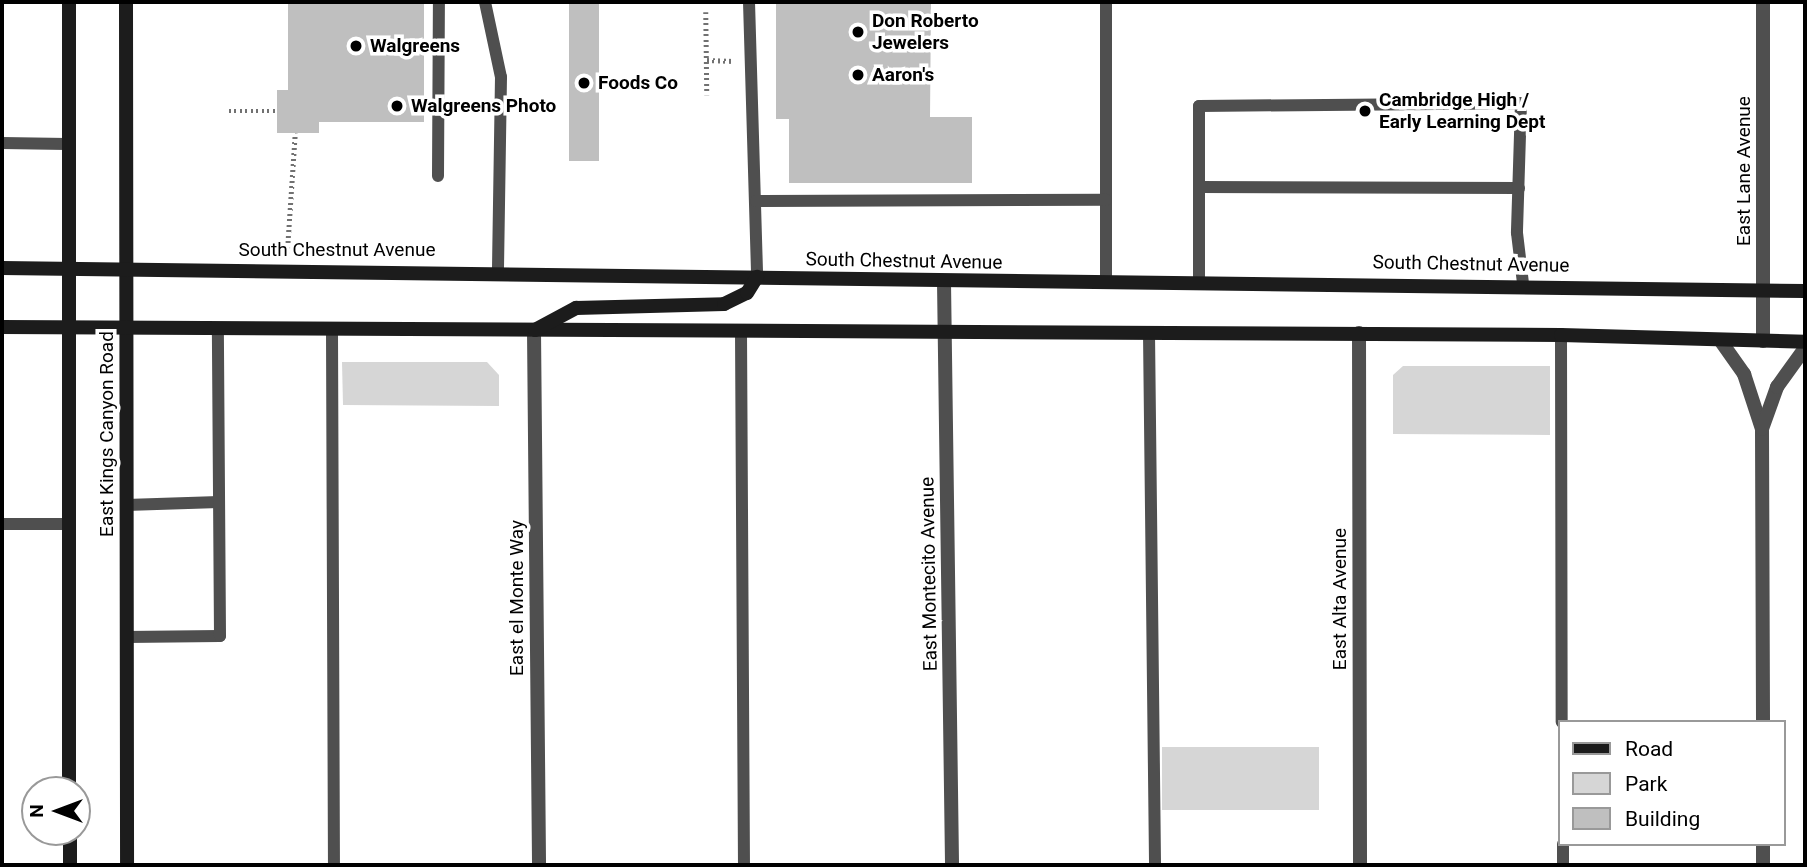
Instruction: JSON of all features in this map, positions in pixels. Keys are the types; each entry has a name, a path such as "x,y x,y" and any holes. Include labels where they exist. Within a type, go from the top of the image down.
{"main road":[{"name":"East Kings Canyon Road","path":"69,2 66,268 69,776"},
{"name":"East Kings Canyon Road","path":"126,2 127,865"},
{"name":"South Chestnut Avenue","path":"2,268 498,271 944,282 1523,283 1805,291"},
{"path":"534,331 576,308 724,304 747,293 757,278"},
{"path":"2,327 218,331 1359,333 1805,342"},
{"path":"70,846 70,865"}],"street":[{"name":"East Lane Avenue","path":"1763,2 1763,341"},
{"name":"East Montecito Avenue","path":"944,282 953,865"},
{"name":"East el Monte Way","path":"534,331 538,865"},
{"name":"East Alta Avenue","path":"1359,333 1360,865"},
{"path":"1720,340 1744,374 1762,429 1763,720"},
{"path":"1762,429 1777,387 1805,348"},
{"path":"1763,846 1763,865"}],"lane":[{"path":"438,176 439,2"},
{"path":"485,2 501,77 498,271"},
{"path":"748,2 757,278"},
{"path":"1106,2 1106,282"},
{"path":"1199,282 1199,106 1521,103 1519,188 1523,283"},
{"path":"2,143 67,144"},
{"path":"1199,187 1519,188"},
{"path":"756,201 1106,200"},
{"path":"127,637 220,636 218,331"},
{"path":"332,331 334,865"},
{"path":"741,332 744,865"},
{"path":"1149,333 1155,865"},
{"path":"1560,335 1562,720"},
{"path":"127,505 219,502"},
{"path":"2,524 67,524"},
{"path":"1563,846 1563,865"}],"path":[{"path":"706,12 707,95"},
{"path":"707,60 729,60"},
{"path":"229,111 277,111"},
{"path":"287,268 295,133"}],"green space":[{"path":"342,362 487,362 499,375 499,406 343,405"},
{"path":"1403,366 1550,366 1550,435 1393,434 1393,375"},
{"path":"1162,747 1319,747 1319,810 1162,810"}],"building":[{"name":"Walgreens","path":"288,2 424,2 424,122 319,122 319,133 277,133 277,90 288,90"},
{"name":"Foods Co","path":"569,2 599,2 599,161 569,161"},
{"path":"776,2 931,2 930,117 972,117 972,183 789,183 789,119 776,119"}],"place":[{"name":"Don Roberto Jewelers","path":"858,32"},
{"name":"Walgreens","path":"356,46"},
{"name":"Aaron's","path":"858,75"},
{"name":"Foods Co","path":"584,83"},
{"name":"Walgreens Photo","path":"397,106"},
{"name":"Cambridge High / Early Learning Dept","path":"1365,111"}]}
